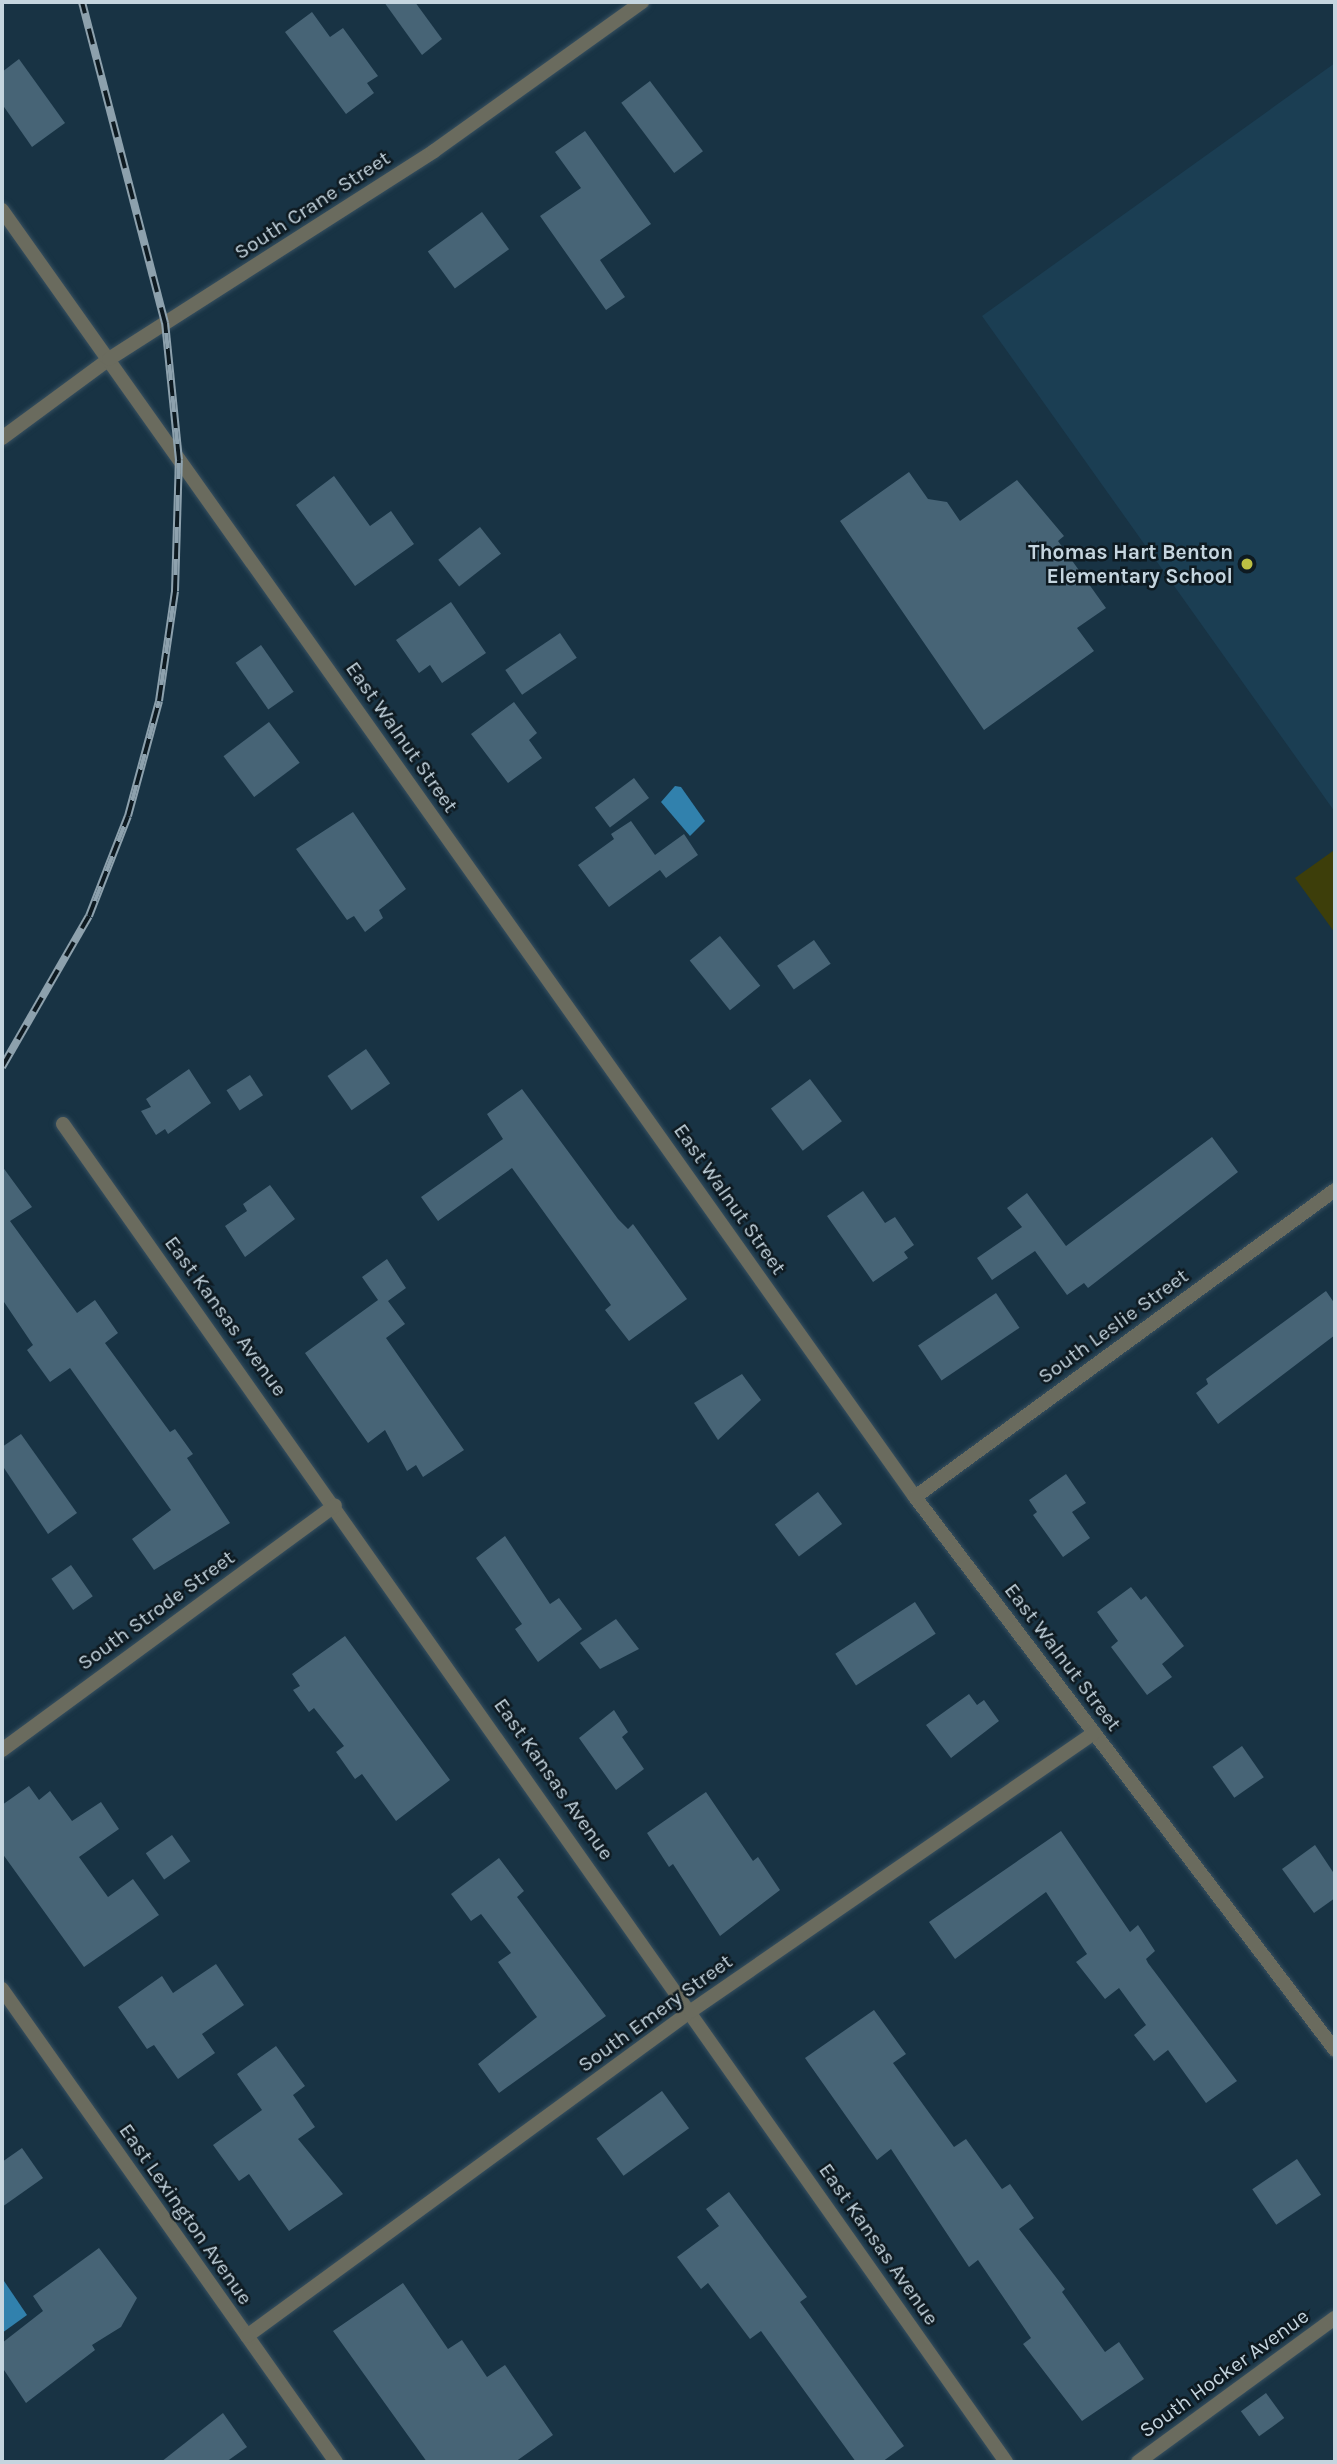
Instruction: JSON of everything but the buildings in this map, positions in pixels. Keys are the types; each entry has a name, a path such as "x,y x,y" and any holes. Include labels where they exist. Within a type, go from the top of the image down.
{"street":[{"name":"South Crane Street","path":"2,438 108,359 434,152 642,2"},
{"name":"East Walnut Street","path":"2,210 915,1497 1335,2050"},
{"name":"East Kansas Avenue","path":"63,1124 335,1505 1006,2462"},
{"name":"South Leslie Street","path":"915,1497 1335,1190"},
{"name":"South Strode Street","path":"2,1750 335,1505"},
{"name":"South Emery Street","path":"247,2336 691,2011 1094,1732"},
{"name":"East Lexington Avenue","path":"2,1989 336,2462"},
{"name":"South Hocker Avenue","path":"1138,2462 1335,2318"}],"shaded area":[{"name":"Thomas Hart Benton Elementary School","path":"1335,63 1335,812 982,316"},
{"path":"1333,851 1335,854 1335,933 1295,878"}],"water":[{"path":"675,786 681,787 705,821 690,836 661,802"},
{"path":"2,2278 27,2315 2,2333"}],"railway":[{"path":"2,1067 89,916 128,816 159,701 175,591 179,460 165,323 82,2"}],"place":[{"name":"Thomas Hart Benton Elementary School","path":"1247,564"}]}
